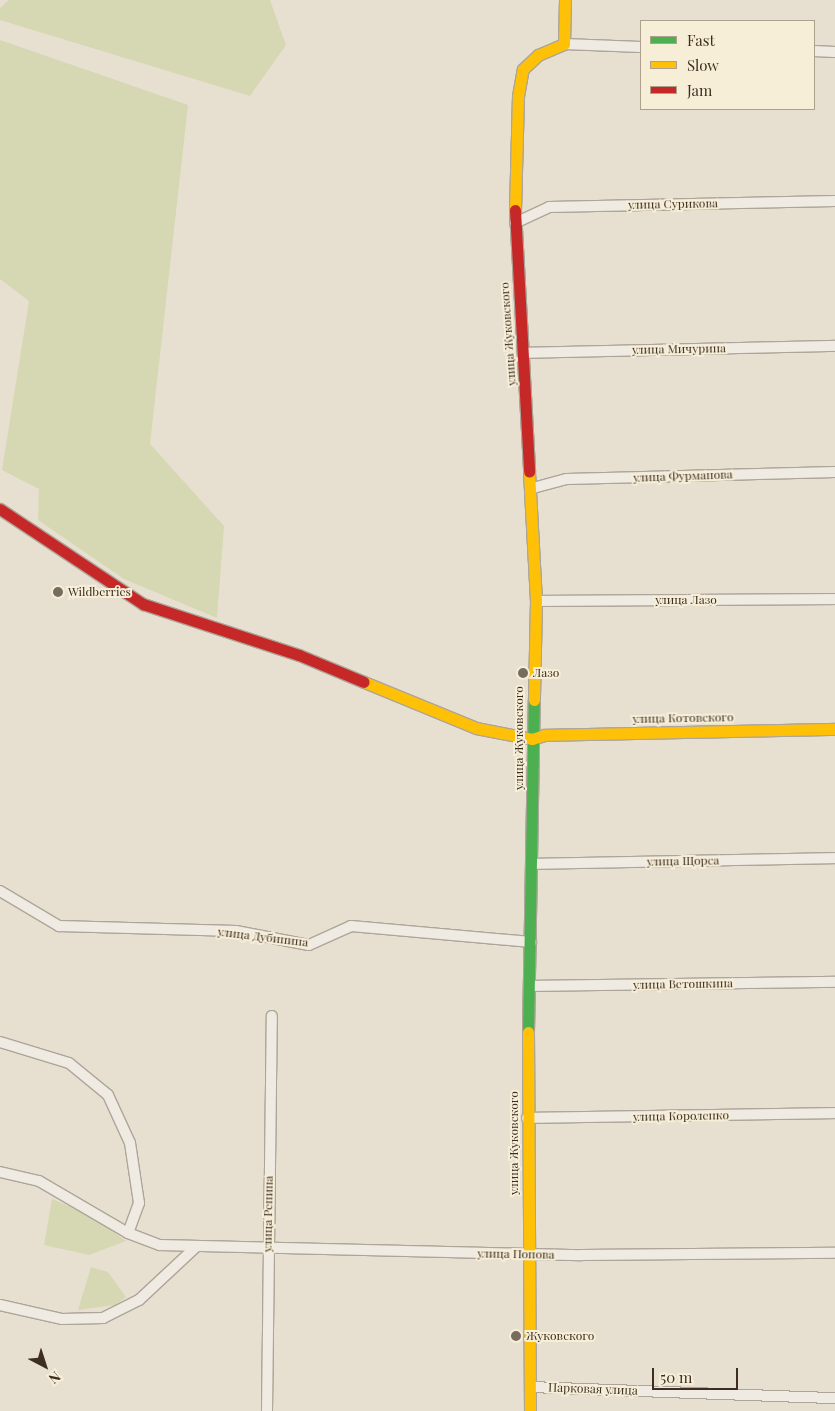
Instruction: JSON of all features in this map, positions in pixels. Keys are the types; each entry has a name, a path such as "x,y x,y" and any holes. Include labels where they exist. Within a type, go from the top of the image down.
{"street":[{"path":"565,0 564,44 640,47"},
{"name":"улица Жуковского","path":"530,1411 530,1254 527,1118 532,864 532,739 536,601 533,488 516,223 518,96 523,69 538,55 564,44"},
{"path":"815,51 835,52"},
{"name":"улица Сурикова","path":"516,223 549,207 835,201"},
{"name":"улица Мичурина","path":"523,353 835,346"},
{"name":"улица Фурманова","path":"533,488 567,479 835,472"},
{"path":"0,509 144,604 298,655 476,728 532,739"},
{"name":"улица Лазо","path":"536,601 835,599"},
{"name":"улица Котовского","path":"532,739 544,735 835,728"},
{"name":"улица Щорса","path":"532,864 835,858"},
{"name":"улица Дубинина","path":"0,892 60,926 236,931 310,945 351,926 530,942"},
{"name":"улица Ветошкина","path":"530,986 835,982"},
{"name":"улица Репина","path":"267,1411 272,1016"},
{"path":"0,1042 69,1063 108,1095 130,1143 140,1203 128,1233"},
{"name":"улица Короленко","path":"527,1118 835,1113"},
{"name":"улица Попова","path":"0,1172 39,1181 128,1233 160,1245 530,1254 835,1253"},
{"path":"0,1305 53,1317 103,1318 139,1300 197,1246"},
{"name":"Парковая улица","path":"530,1386 835,1398"}],"green space":[{"path":"9,0 270,0 286,45 250,96 0,20 0,8"},
{"path":"0,40 188,105 150,444 224,526 217,618 124,579 38,520 39,489 2,470 29,301 0,279"},
{"path":"52,1199 88,1214 126,1241 89,1255 44,1245"},
{"path":"91,1267 108,1272 126,1297 115,1305 78,1310"}],"traffic: fast":[{"path":"528,1032 534,700"}],"traffic: slow":[{"path":"515,210 518,96 523,69 538,55 564,44 565,0"},
{"path":"529,472 536,601 534,700"},
{"path":"364,682 476,728 532,739"},
{"path":"532,739 544,735 835,729"},
{"path":"528,1032 530,1411"}],"traffic: jam":[{"path":"515,210 529,472"},
{"path":"0,509 143,604 299,655 364,682"}],"place":[{"name":"Wildberries","path":"58,592"},
{"name":"Лазо","path":"523,673"},
{"name":"Жуковского","path":"516,1336"}]}
